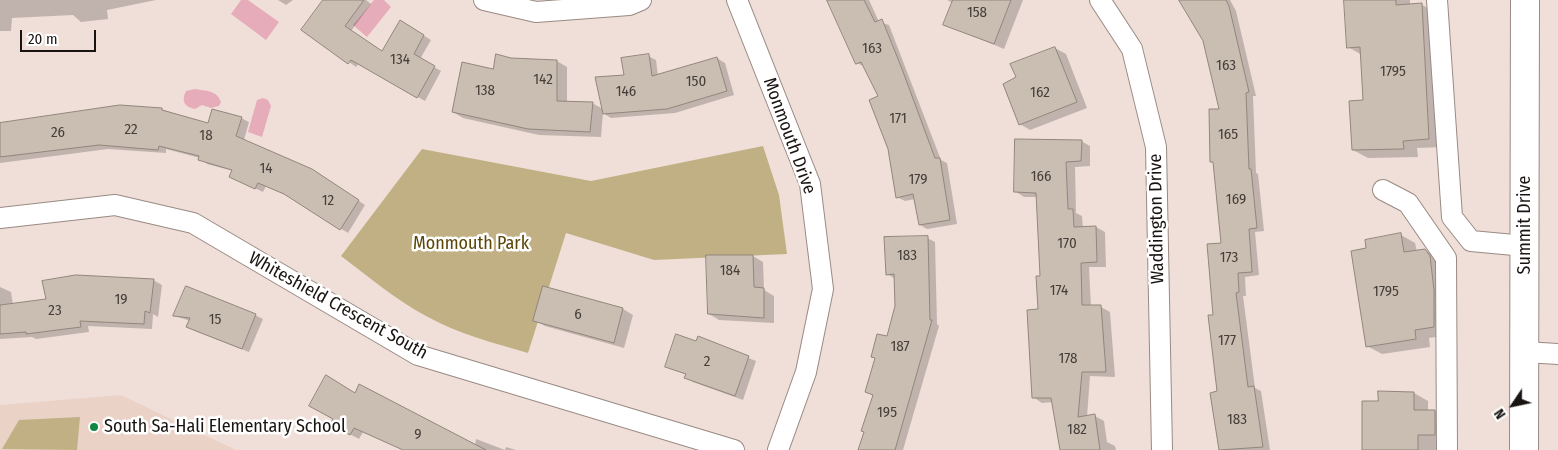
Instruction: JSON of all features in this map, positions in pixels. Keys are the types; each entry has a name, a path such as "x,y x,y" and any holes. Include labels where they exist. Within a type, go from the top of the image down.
{"main road":[{"name":"Summit Drive","path":"1524,450 1525,0"}],"street":[{"path":"484,0 536,12 629,5 642,0"},
{"name":"Monmouth Drive","path":"737,0 810,184 824,290 806,372 778,450"},
{"name":"Waddington Drive","path":"1100,0 1132,49 1156,147 1162,450"},
{"path":"1437,0 1452,218 1471,241 1524,246"},
{"path":"1383,190 1408,203 1446,258 1447,450"},
{"name":"Whiteshield Crescent South","path":"0,218 115,205 193,223 418,355 734,450"},
{"path":"1525,352 1558,354"}],"shaded area":[{"path":"241,0 248,0 279,22 266,40 231,14"},
{"path":"374,0 384,0 391,7 367,37 353,25"},
{"path":"195,89 217,95 221,102 219,106 211,108 202,105 195,109 188,107 184,103 186,91"},
{"path":"263,98 268,100 271,106 262,137 248,132 257,100"},
{"name":"South Sa-Hali Elementary School","path":"121,395 236,450 0,450 0,405"}],"green space":[{"name":"Monmouth Park","path":"763,146 779,195 787,254 654,260 566,233 528,353 476,338 438,322 404,303 341,256 422,149 591,181"},
{"path":"80,417 77,450 2,449 19,420"}],"building":[{"path":"323,0 364,0 345,26 382,51 400,20 424,35 414,54 435,66 417,98 351,60 348,64 301,30"},
{"path":"827,0 864,0 875,22 882,19 935,158 940,158 950,220 919,225 913,194 896,198 888,149 869,100 878,96 861,62 856,64"},
{"path":"953,0 1011,0 994,44 943,25"},
{"path":"1179,0 1226,0 1249,92 1246,93 1249,169 1251,169 1257,228 1249,229 1252,272 1238,273 1239,292 1236,293 1248,387 1254,386 1263,447 1219,450 1210,393 1217,391 1208,315 1213,315 1207,244 1221,243 1213,162 1210,162 1209,109 1219,109 1203,41"},
{"path":"1344,0 1396,0 1396,5 1422,3 1429,139 1403,141 1404,149 1352,150 1349,101 1363,100 1360,47 1347,48"},
{"path":"1055,47 1077,102 1019,125 1003,84 1016,77 1010,64"},
{"path":"496,54 511,58 557,60 557,101 593,102 590,132 528,129 452,112 462,62 493,69"},
{"path":"649,54 652,76 717,57 727,91 667,109 603,114 595,77 624,75 621,58"},
{"path":"120,105 162,108 162,110 208,123 212,109 242,117 236,136 312,169 359,200 340,230 284,194 258,183 255,189 229,177 232,170 198,160 199,156 159,146 158,150 99,145 0,157 0,123"},
{"path":"1015,139 1082,140 1081,161 1066,162 1068,209 1073,209 1074,227 1096,226 1097,262 1081,263 1082,305 1101,305 1106,372 1082,372 1078,417 1095,414 1100,450 1060,450 1051,398 1032,398 1027,310 1038,309 1036,276 1040,276 1036,193 1014,192"},
{"path":"1401,233 1404,252 1425,249 1430,256 1434,290 1434,327 1415,330 1416,339 1366,347 1351,251 1366,248 1365,240"},
{"path":"928,236 930,320 932,320 895,450 858,450 864,432 861,431 873,395 865,392 875,358 871,357 877,334 887,336 895,306 894,274 886,275 884,237"},
{"path":"706,255 753,255 754,287 764,288 764,318 708,314"},
{"path":"76,275 154,279 150,313 145,311 144,324 80,321 81,327 26,334 26,332 0,334 0,305 46,299 42,281"},
{"path":"186,286 256,314 242,349 186,327 190,318 173,316"},
{"path":"543,286 623,308 614,343 533,321"},
{"path":"676,334 696,341 698,336 749,356 735,396 684,378 686,374 665,367"},
{"path":"326,375 355,393 359,384 486,450 403,450 354,428 350,435 330,424 333,419 309,406"},
{"path":"1378,391 1414,392 1414,410 1435,410 1435,435 1418,435 1418,450 1362,450 1362,401 1378,401"}],"place":[{"name":"South Sa-Hali Elementary School","path":"94,427"}]}
